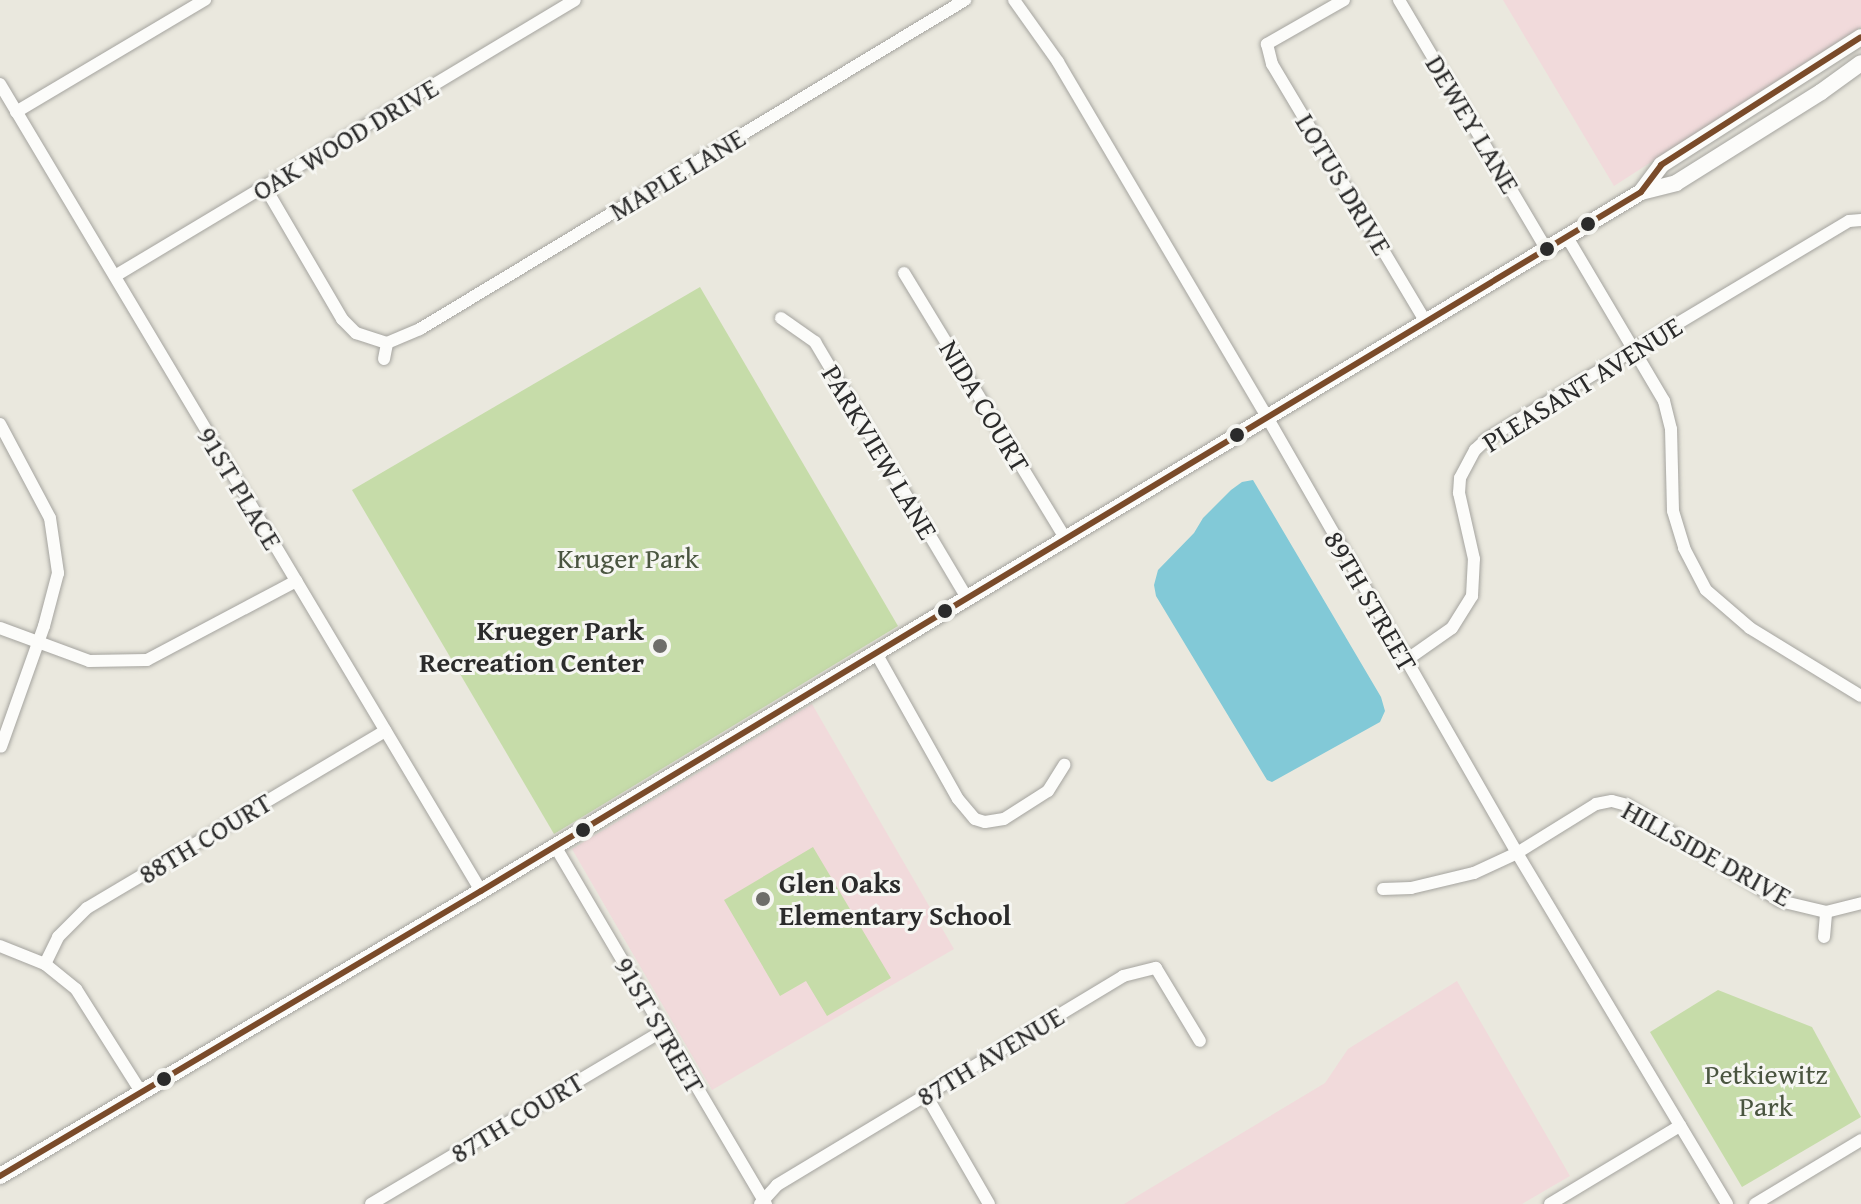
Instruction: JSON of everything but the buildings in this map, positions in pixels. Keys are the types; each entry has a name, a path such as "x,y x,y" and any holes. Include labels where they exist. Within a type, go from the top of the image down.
{"street":[{"path":"16,112 205,0"},
{"name":"OAK WOOD DRIVE","path":"115,276 575,0"},
{"name":"MAPLE LANE","path":"387,343 420,329 965,0"},
{"name":"89TH STREET","path":"1014,0 1058,62 1267,417 1517,853 1727,1204"},
{"name":"LOTUS DRIVE","path":"1344,0 1267,44 1272,64 1426,322"},
{"name":"DEWEY LANE","path":"1399,0 1546,249"},
{"path":"1641,192 1661,165 1861,37"},
{"path":"0,1176 481,891 1641,192 1676,183 1821,92 1861,63"},
{"name":"91ST PLACE","path":"0,84 481,891"},
{"path":"265,187 342,319 356,333 387,343 384,359"},
{"name":"PLEASANT AVENUE","path":"1405,661 1452,628 1472,596 1474,559 1459,493 1460,478 1475,450 1487,439 1849,221 1861,220"},
{"path":"1567,237 1658,388 1669,416 1673,511 1684,548 1706,590 1750,628 1861,696"},
{"name":"NIDA COURT","path":"904,273 1066,539"},
{"name":"PARKVIEW LANE","path":"781,318 815,342 967,598"},
{"path":"0,424 36,485 55,536 56,582 1,747"},
{"path":"0,628 89,661 147,660 296,581"},
{"path":"876,653 958,799 975,819 985,822 1004,819 1048,791 1064,765"},
{"name":"88TH COURT","path":"45,964 58,937 87,908 385,731"},
{"name":"HILLSIDE DRIVE","path":"1517,853 1596,804 1612,801 1627,805 1780,901 1826,912 1861,903"},
{"name":"91ST STREET","path":"555,846 763,1203"},
{"path":"1383,889 1411,888 1455,879 1517,853"},
{"path":"1824,937 1826,912"},
{"path":"0,946 45,964 85,999 141,1092"},
{"name":"87TH AVENUE","path":"763,1203 777,1185 1123,976 1156,968 1200,1041"},
{"name":"87TH COURT","path":"371,1204 664,1030"},
{"path":"926,1095 989,1204"},
{"path":"1550,1204 1680,1126"},
{"path":"1755,1204 1861,1140"}],"shaded area":[{"path":"1503,0 1861,0 1861,27 1614,186"},
{"name":"Glen Oaks Elementary School","path":"812,704 954,949 712,1090 572,849"},
{"path":"1457,981 1570,1176 1522,1204 1124,1204 1325,1083 1348,1049"}],"green space":[{"name":"Kruger Park","path":"700,287 898,626 554,834 352,490"},
{"path":"813,847 891,978 827,1016 806,981 780,996 724,900"},
{"name":"Petkiewitz Park","path":"1718,990 1812,1027 1861,1117 1742,1187 1650,1032"}],"water":[{"path":"1253,480 1381,697 1385,711 1380,722 1272,782 1267,780 1156,596 1154,585 1158,570 1194,533 1203,518 1231,490 1242,482"}],"transit line":[{"path":"0,1176 481,891 1641,192 1661,165 1861,37"}],"place":[{"name":"Krueger Park Recreation Center","path":"660,646"},
{"name":"Glen Oaks Elementary School","path":"763,899"}]}
